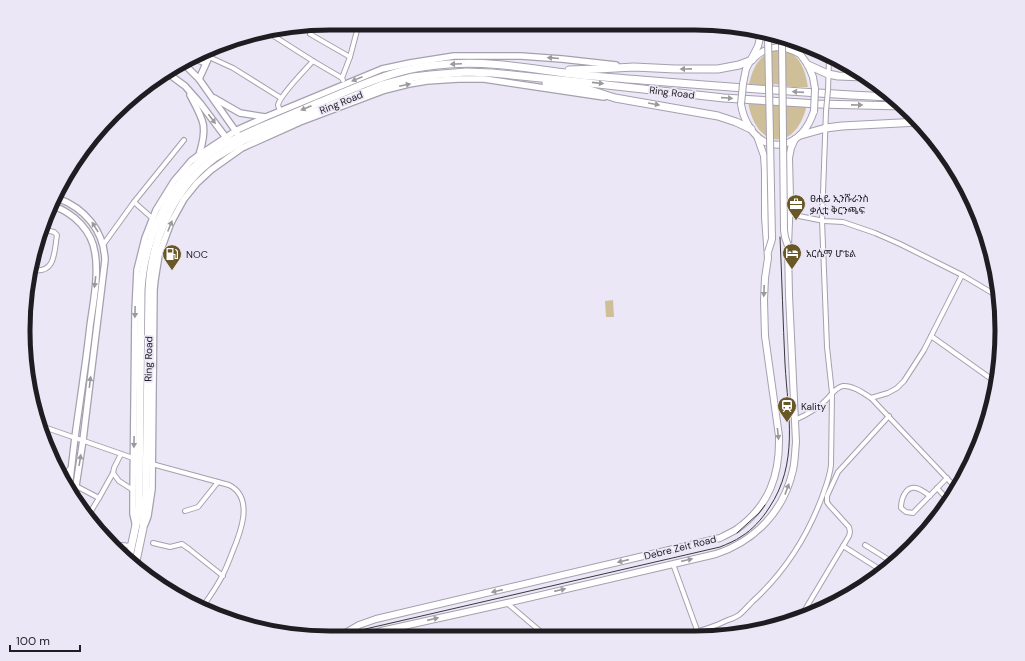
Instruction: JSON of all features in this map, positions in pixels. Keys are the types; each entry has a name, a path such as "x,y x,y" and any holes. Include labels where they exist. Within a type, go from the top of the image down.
{"highway":[{"path":"543,70 598,70 634,67 675,70 718,69 739,66 752,60"},
{"name":"Ring Road","path":"136,559 139,527 137,520 139,492 141,290 144,266 155,228 173,194 199,163 212,152 239,136 380,78 412,69 449,64 495,64 581,75 716,86 882,96"},
{"path":"808,65 828,74 855,77"},
{"name":"Ring Road","path":"239,136 382,85 413,77 466,72 492,73 617,85 724,98 824,105 894,106"},
{"path":"517,76 528,80 587,90 615,98 718,116 751,128"},
{"path":"798,137 826,128 860,124 911,122"},
{"name":"Ring Road","path":"130,554 139,527"}],"main road":[{"path":"760,38 752,60 746,69 742,84 741,104 746,120 757,136 764,156 765,217 768,252"},
{"path":"768,39 772,239 768,252"},
{"path":"782,43 784,230 788,246"},
{"path":"752,60 759,53 776,46 800,54"},
{"path":"788,246 790,197 789,158 791,148 810,120 814,111 815,89 813,77 808,65 796,48"},
{"path":"757,136 768,143 777,145 798,137"},
{"name":"Debre Zeit Road","path":"381,631 716,554 737,546 768,522 777,510 793,471 796,442 788,246"},
{"name":"Debre Zeit Road","path":"348,631 360,624 376,619 720,538 735,530 753,515 769,492 775,478 779,456 779,436 765,336 765,278 768,252"}],"street":[{"path":"343,81 357,30"},
{"path":"310,34 350,57"},
{"path":"273,36 343,81"},
{"path":"800,54 803,50"},
{"path":"615,98 484,79 451,79 409,84 385,90 300,122 242,148 211,170 197,183 184,200 173,219 163,243 157,266 154,290 152,489 148,516 139,527 133,514 137,270 152,218 160,202 174,181 191,161 199,155 230,142 266,117 343,81 382,69 410,63 454,56 521,56 634,67"},
{"path":"199,79 209,57 233,68 281,98"},
{"path":"198,61 206,64"},
{"path":"280,110 278,102 312,61"},
{"path":"702,631 721,624 739,615 761,594 780,572 793,554 813,519 830,475 832,393 827,347 822,220 829,62"},
{"path":"187,67 199,79 239,136"},
{"path":"171,76 185,86 230,142"},
{"path":"185,86 203,120 204,132 199,155"},
{"path":"211,97 240,112 266,117"},
{"path":"103,245 134,202 184,140"},
{"path":"60,200 85,215 95,227 101,237 105,254 105,267 76,489"},
{"path":"134,202 152,218"},
{"path":"57,208 63,210 83,226 90,238 95,253 96,275 70,481"},
{"path":"789,214 843,222 875,233 962,275 992,293"},
{"path":"36,270 46,269 53,260 56,235 54,232 47,230"},
{"path":"871,398 888,393 897,388 904,381 918,361 962,275"},
{"path":"931,336 991,379"},
{"path":"795,420 816,408 836,389 844,386 859,390 871,398 889,416 953,484"},
{"path":"805,610 850,532 849,527 827,502 827,496 838,472 889,416"},
{"path":"46,428 133,458"},
{"path":"91,511 113,473 121,454"},
{"path":"152,464 229,486 236,490 241,497 243,509 241,528 223,576 205,603"},
{"path":"66,473 72,467"},
{"path":"830,475 838,472"},
{"path":"113,473 119,481 133,490"},
{"path":"930,496 922,490 911,488 903,495 901,508 906,512 913,513 930,496 947,478"},
{"path":"185,511 198,508 218,482"},
{"path":"76,486 99,498"},
{"path":"937,488 945,496"},
{"path":"153,543 172,547 182,544 223,576"},
{"path":"120,545 132,546"},
{"path":"865,545 888,560"},
{"path":"843,546 878,568"},
{"path":"672,564 698,631"},
{"path":"507,603 540,631"}],"shaded area":[{"path":"775,50 783,50 795,56 805,73 808,87 793,87 775,84 769,86 749,84 752,73 760,59"},
{"path":"748,102 807,104 802,120 795,131 786,137 777,139 768,137 759,130 752,118"},
{"path":"613,300 614,317 606,317 605,301"}],"tram line":[{"path":"359,631 720,547 746,534 760,520 769,508 785,474 788,456 789,420 785,364 780,237"},
{"path":"737,533 759,513 765,505"}],"place":[{"name":"ፀሐይ ኢንሹራንስ ቃሊቲ ቅርንጫፍ","path":"796,221"},
{"name":"አርሴማ ሆቴል","path":"792,270"},
{"name":"NOC","path":"172,271"},
{"name":"Kality","path":"787,423"}]}
